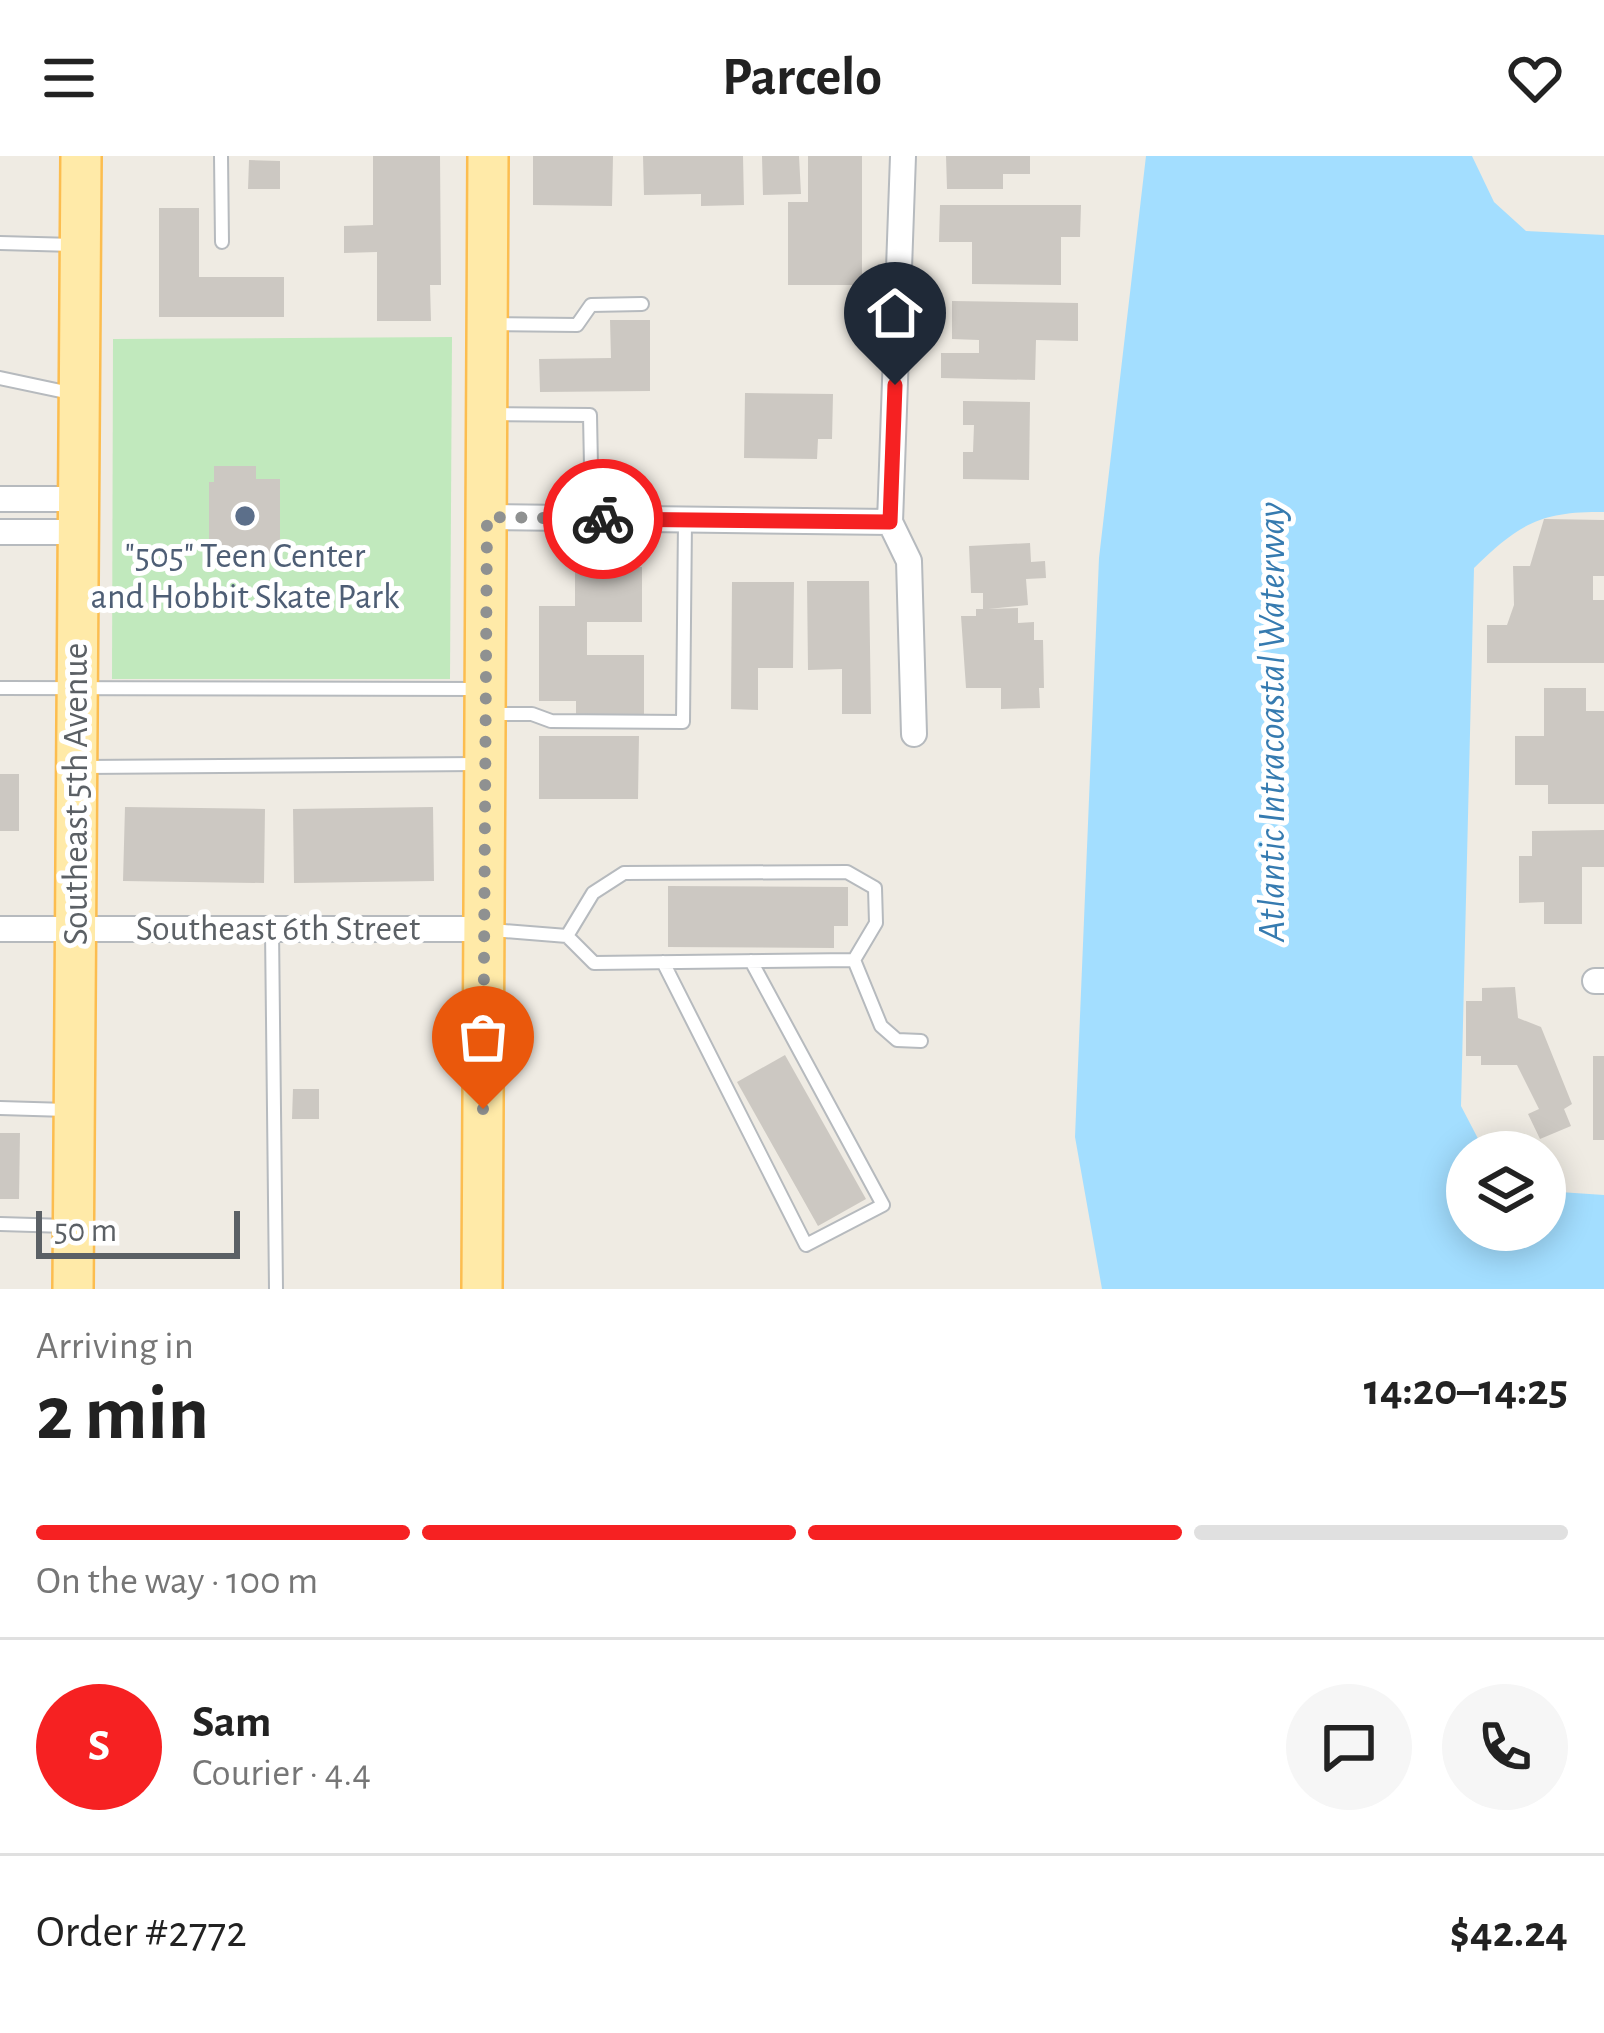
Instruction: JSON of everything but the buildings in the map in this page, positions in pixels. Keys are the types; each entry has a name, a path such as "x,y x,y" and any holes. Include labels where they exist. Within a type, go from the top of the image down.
{"main road":[{"name":"Southeast 5th Avenue","path":"74,1289 81,156"},
{"path":"482,1289 488,156"}],"street":[{"path":"903,156 890,522 909,561 914,734"},
{"path":"0,499 78,515"},
{"path":"0,532 78,515"},
{"path":"487,517 890,522"},
{"name":"Southeast 6th Street","path":"0,928 484,929"}],"lane":[{"path":"221,156 222,242"},
{"path":"0,243 81,246"},
{"path":"487,325 578,326 590,304 641,304"},
{"path":"0,378 81,396"},
{"path":"487,414 590,415 592,518"},
{"path":"0,688 485,702 551,721 683,722 685,519"},
{"path":"76,767 484,764"},
{"path":"567,936 592,893 624,873 847,872 875,888 876,923 854,960"},
{"path":"272,928 276,1289"},
{"path":"484,929 567,936 594,963 854,960"},
{"path":"854,960 881,1026 897,1040 921,1041"},
{"path":"663,962 806,1244 883,1204 751,961"},
{"path":"0,1108 74,1110"},
{"path":"0,1225 74,1226"}],"green space":[{"path":"452,337 450,679 112,679 113,339"}],"water":[{"name":"Atlantic Intracoastal Waterway","path":"1146,156 1472,156 1494,202 1526,231 1604,235 1604,512 1563,514 1532,523 1474,568 1461,1106 1474,1131 1446,1131 1446,1251 1566,1251 1566,1192 1604,1195 1604,1289 1102,1289 1075,1137 1099,558"}],"way so far":[{"path":"483,1109 487,517 603,519"}],"place":[{"name":"\"505\" Teen Center and Hobbit Skate Park","path":"245,516"}],"route":[{"path":"603,519 890,522 895,385"}]}
